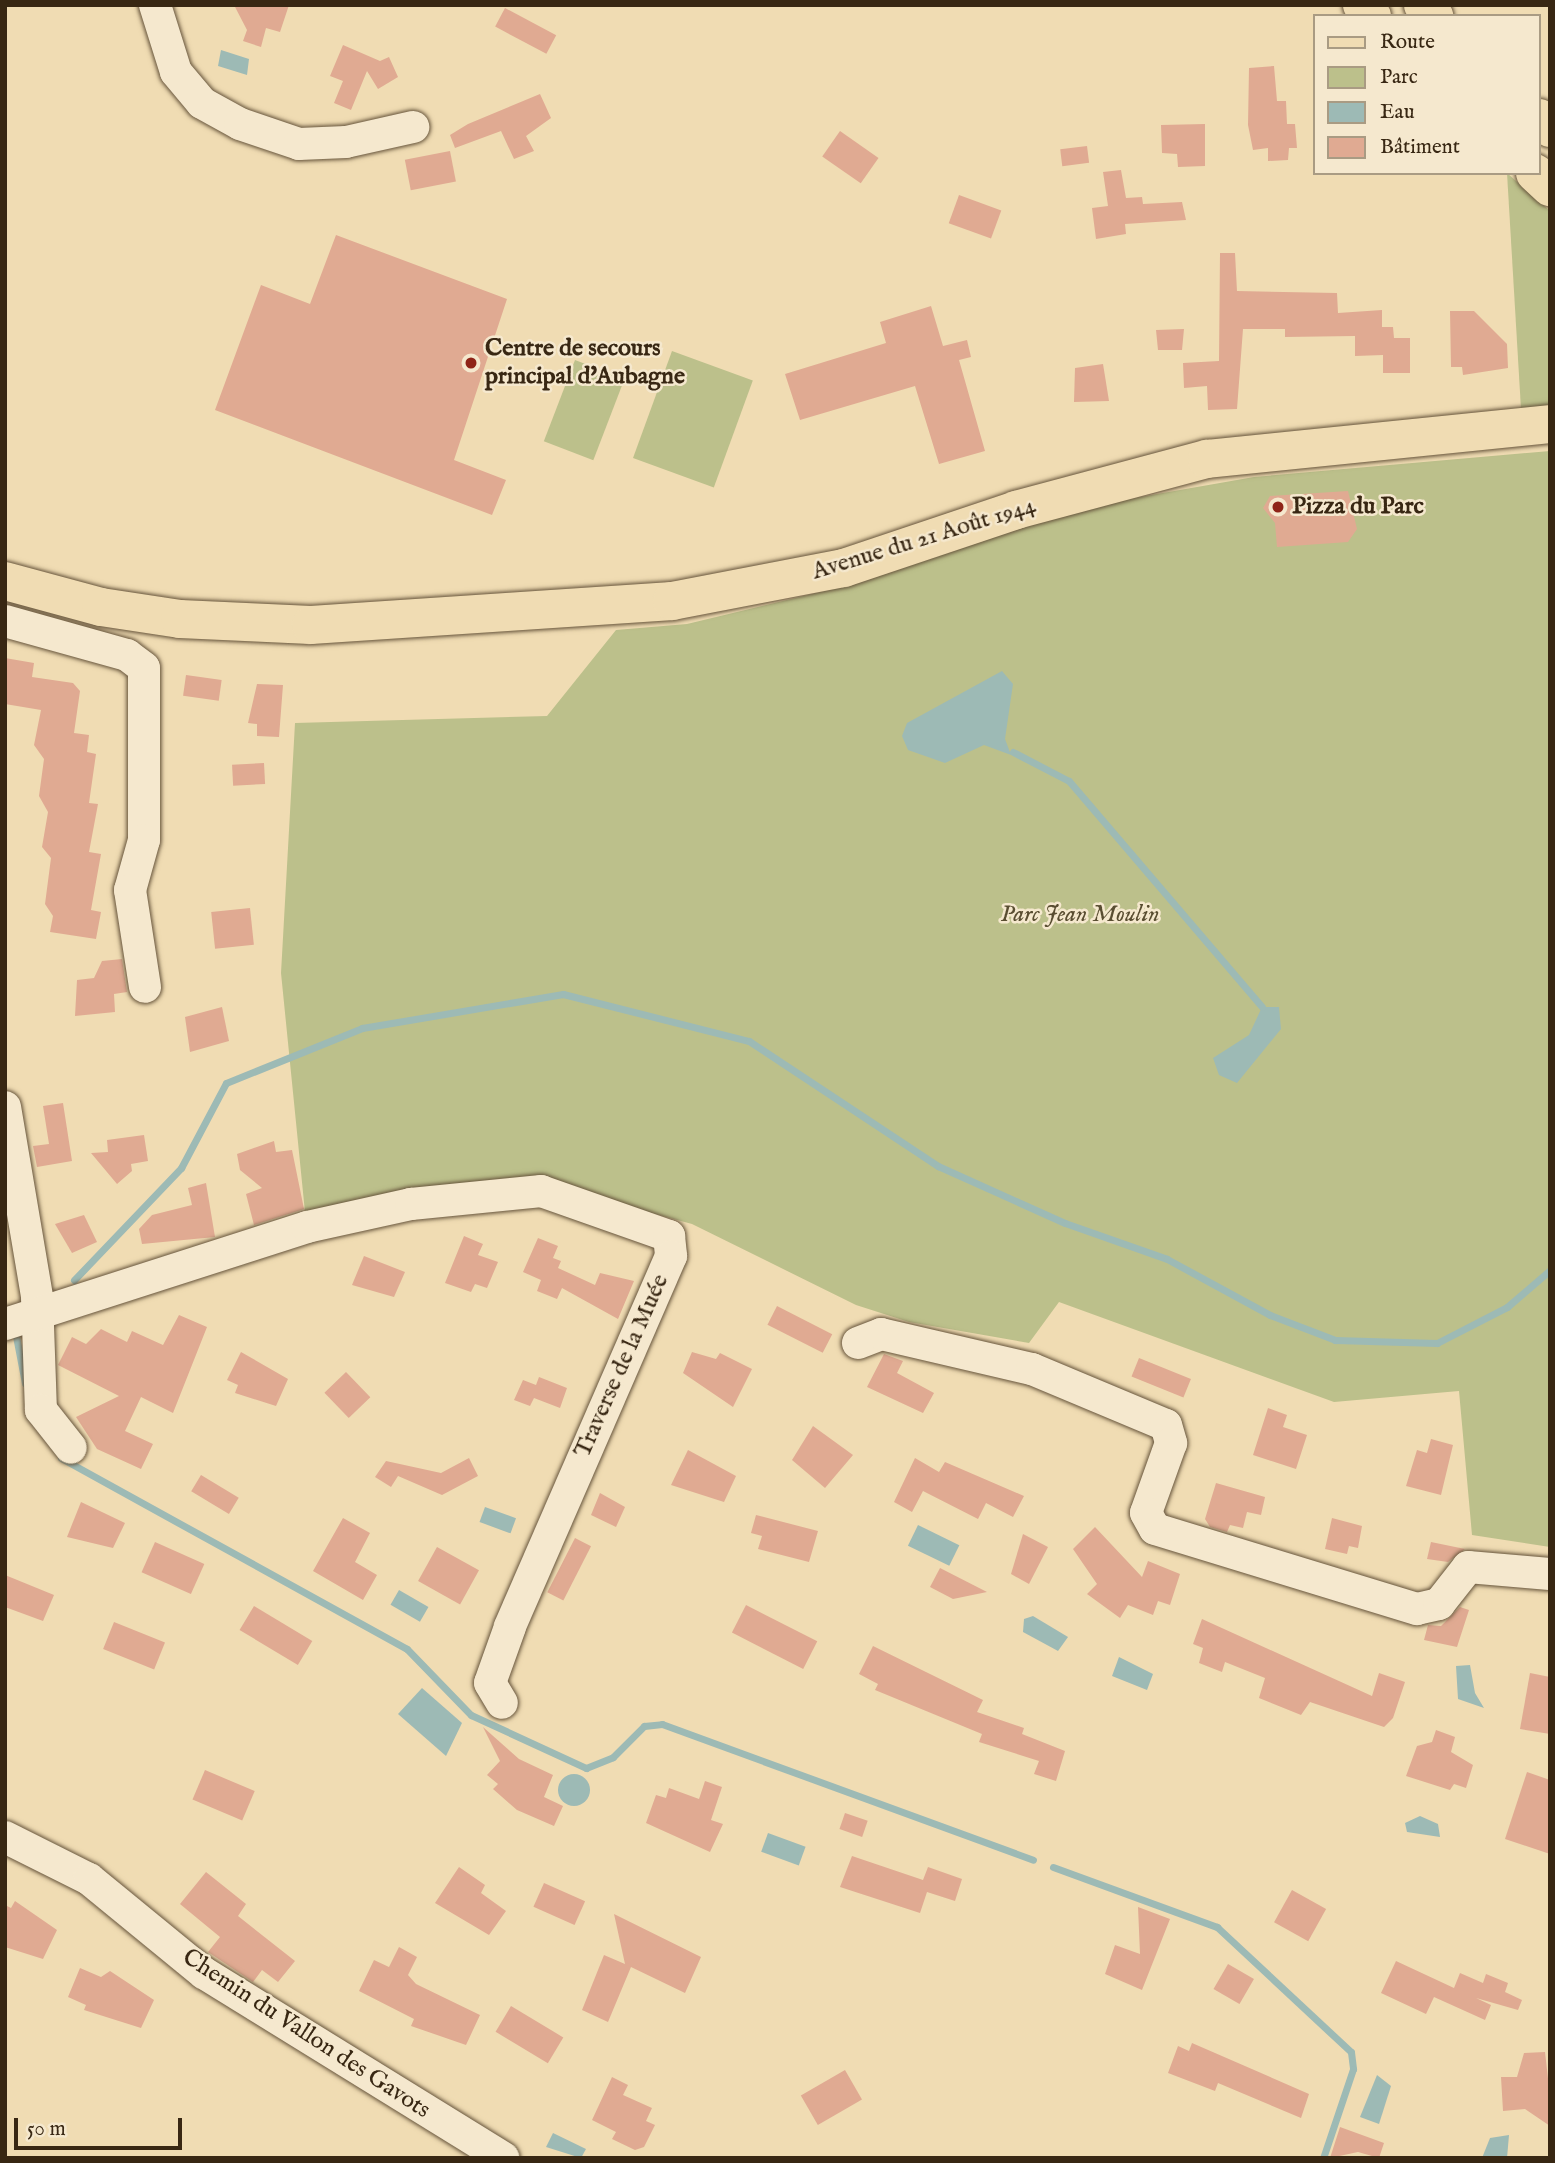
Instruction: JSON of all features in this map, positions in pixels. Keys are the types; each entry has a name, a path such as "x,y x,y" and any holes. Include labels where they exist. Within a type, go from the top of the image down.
{"main road":[{"path":"1537,175 1550,187"},
{"name":"Avenue du 21 Août 1944","path":"5,581 143,613 311,625 673,601 844,568 1016,510 1207,459 1550,424"}],"street":[{"path":"155,5 176,72 202,103 240,124 299,144 346,142 413,127"},
{"path":"143,613 133,639 135,658 145,675 144,840 131,911 145,987"},
{"path":"5,621 135,658"},
{"path":"5,1107 36,1312 41,1410 71,1448"},
{"name":"Traverse de la Muée","path":"5,1324 36,1312 203,1265 307,1227 463,1198 541,1191 668,1236 671,1256 510,1627 490,1683 502,1703"},
{"path":"858,1343 881,1334 1032,1369 1166,1425 1171,1443 1146,1513 1155,1529 1417,1609 1439,1604 1468,1567 1550,1574"},
{"name":"Chemin du Vallon des Gavots","path":"5,1838 89,1879 204,1973 504,2158"}],"green space":[{"path":"1507,175 1550,211 1550,407 1521,409"},
{"path":"672,351 753,380 714,488 633,458"},
{"path":"575,360 624,379 593,460 544,441"},
{"name":"Parc Jean Moulin","path":"1550,451 1550,1547 1472,1535 1459,1391 1334,1402 1059,1302 1029,1343 909,1322 856,1305 692,1224 537,1182 306,1222 281,973 295,723 547,716 616,630 687,624 841,587 1083,507 1254,477"}],"water":[{"path":"221,50 249,59 247,75 218,66"},
{"path":"1002,671 1013,684 1005,739 1011,755 984,745 945,763 908,750 902,736 907,723"},
{"path":"1262,1007 1279,1007 1281,1029 1237,1083 1219,1075 1213,1058 1249,1035"},
{"path":"485,1507 516,1518 511,1533 480,1522"},
{"path":"918,1525 959,1545 949,1566 908,1546"},
{"path":"399,1590 428,1607 420,1622 391,1605"},
{"path":"1033,1616 1068,1637 1058,1651 1023,1632 1024,1619"},
{"path":"1119,1657 1153,1674 1147,1690 1112,1676"},
{"path":"1470,1665 1475,1693 1484,1708 1458,1699 1456,1666"},
{"path":"422,1688 462,1723 446,1756 398,1714"},
{"path":"574,1774 585,1779 590,1790 585,1801 574,1806 563,1801 558,1790 563,1779"},
{"path":"1420,1816 1438,1824 1440,1837 1407,1832 1405,1823"},
{"path":"768,1833 806,1847 799,1865 761,1852"},
{"path":"1377,2075 1391,2086 1379,2124 1360,2117"},
{"path":"553,2133 586,2149 581,2158 546,2147"},
{"path":"1509,2135 1507,2158 1482,2158 1490,2138"}],"building":[{"path":"234,5 289,5 280,32 266,28 261,47 243,41 247,30"},
{"path":"505,8 556,35 546,54 495,27"},
{"path":"343,45 380,61 389,57 398,77 378,89 367,71 351,110 334,103 343,81 330,76"},
{"path":"1274,66 1277,101 1286,101 1287,124 1295,124 1297,148 1289,148 1288,160 1268,161 1268,148 1253,150 1248,125 1249,68"},
{"path":"540,94 551,118 526,136 534,151 514,159 501,131 455,148 450,135 468,124"},
{"path":"1205,124 1205,166 1178,167 1177,154 1162,153 1161,125"},
{"path":"840,131 879,158 861,183 822,156"},
{"path":"1087,146 1089,163 1062,166 1060,149"},
{"path":"450,151 456,181 411,190 405,160"},
{"path":"1121,170 1126,198 1142,197 1143,204 1182,202 1186,220 1125,224 1126,234 1096,239 1092,208 1108,206 1103,172"},
{"path":"959,195 1001,210 991,239 949,223"},
{"path":"336,235 507,299 454,460 506,480 492,515 215,410 261,285 310,304"},
{"path":"1220,253 1235,253 1237,291 1337,293 1338,313 1382,310 1382,327 1393,327 1394,338 1410,338 1410,373 1383,373 1383,355 1355,356 1355,336 1285,337 1285,329 1243,329 1237,409 1208,410 1207,386 1184,388 1183,363 1219,361"},
{"path":"931,306 943,346 967,340 971,357 959,360 985,451 939,464 915,386 800,420 785,374 886,343 880,322"},
{"path":"1450,311 1474,311 1507,344 1508,368 1463,375 1462,367 1451,367"},
{"path":"1184,329 1182,350 1158,350 1156,330"},
{"path":"1103,364 1109,401 1074,402 1075,368"},
{"path":"1348,491 1357,529 1348,542 1277,547 1275,523 1263,508 1270,496"},
{"path":"5,658 34,663 32,677 73,683 80,691 74,733 89,735 87,752 96,754 89,803 98,804 89,852 101,854 91,910 101,912 96,939 50,932 53,916 45,904 51,858 42,847 48,812 39,796 44,759 34,745 41,710 5,704"},
{"path":"186,675 222,680 219,701 183,696"},
{"path":"257,684 283,685 279,737 257,736 257,724 248,723"},
{"path":"264,763 265,784 233,786 232,765"},
{"path":"250,908 254,945 215,949 211,912"},
{"path":"122,959 127,992 114,994 115,1012 75,1016 77,980 94,978 102,961"},
{"path":"222,1007 229,1041 190,1052 185,1017"},
{"path":"63,1103 72,1161 37,1167 33,1146 49,1144 43,1106"},
{"path":"144,1135 148,1161 131,1164 132,1171 117,1184 91,1153 108,1152 107,1140"},
{"path":"274,1141 276,1152 292,1150 304,1209 254,1225 246,1194 262,1188 240,1170 237,1154"},
{"path":"206,1183 215,1237 142,1244 139,1229 152,1215 192,1205 188,1188"},
{"path":"84,1215 97,1242 72,1253 55,1224"},
{"path":"464,1236 483,1244 478,1255 498,1262 487,1288 475,1284 471,1292 445,1283"},
{"path":"538,1238 558,1246 553,1258 561,1261 558,1268 595,1285 600,1273 634,1281 618,1319 562,1288 557,1299 537,1291 541,1280 523,1272"},
{"path":"364,1256 405,1272 394,1297 352,1285"},
{"path":"777,1306 832,1334 823,1353 767,1325"},
{"path":"179,1315 207,1327 173,1413 141,1397 125,1431 153,1444 141,1469 97,1449 76,1417 119,1396 58,1365 72,1337 86,1344 101,1329 127,1342 132,1331 163,1345"},
{"path":"241,1352 288,1379 276,1406 235,1393 238,1385 227,1380"},
{"path":"692,1352 716,1359 720,1353 752,1369 733,1407 683,1373"},
{"path":"884,1354 903,1361 897,1373 934,1393 923,1413 867,1387"},
{"path":"1139,1358 1191,1379 1183,1398 1132,1377"},
{"path":"346,1372 370,1397 349,1418 324,1393"},
{"path":"539,1377 567,1388 560,1408 534,1398 530,1406 514,1400 523,1380 536,1385"},
{"path":"1268,1408 1287,1415 1283,1427 1307,1435 1296,1469 1253,1455"},
{"path":"813,1426 853,1455 825,1488 792,1460"},
{"path":"1431,1439 1453,1445 1441,1495 1406,1486 1417,1450 1427,1453"},
{"path":"688,1450 736,1476 724,1502 671,1485"},
{"path":"469,1458 478,1476 442,1495 398,1476 391,1487 375,1477 386,1461 441,1473"},
{"path":"915,1458 939,1472 945,1462 1024,1496 1013,1517 986,1503 978,1519 923,1491 912,1512 894,1502"},
{"path":"201,1475 239,1498 229,1514 191,1491"},
{"path":"1216,1483 1265,1497 1261,1515 1247,1512 1243,1528 1230,1525 1227,1532 1210,1527 1205,1519"},
{"path":"600,1493 625,1507 616,1527 591,1515"},
{"path":"81,1502 125,1523 113,1548 67,1537"},
{"path":"756,1515 818,1531 809,1562 758,1549 762,1536 751,1533"},
{"path":"343,1518 370,1533 355,1562 377,1575 363,1600 313,1571"},
{"path":"1332,1518 1362,1526 1358,1548 1349,1546 1347,1554 1325,1549"},
{"path":"1095,1527 1142,1577 1148,1561 1180,1574 1170,1605 1158,1601 1153,1615 1128,1605 1120,1618 1087,1594 1097,1584 1073,1549"},
{"path":"1023,1534 1048,1547 1029,1584 1011,1574"},
{"path":"575,1538 591,1546 563,1601 547,1592"},
{"path":"155,1542 204,1564 191,1594 142,1572"},
{"path":"1431,1542 1465,1549 1448,1562 1427,1559"},
{"path":"437,1547 479,1570 460,1604 418,1581"},
{"path":"940,1568 987,1592 953,1599 930,1587"},
{"path":"5,1575 54,1595 43,1621 5,1607"},
{"path":"746,1605 817,1641 803,1669 732,1633"},
{"path":"254,1606 312,1641 298,1665 240,1630"},
{"path":"1460,1607 1469,1610 1457,1647 1424,1640 1428,1625 1441,1626"},
{"path":"1202,1619 1372,1696 1379,1673 1405,1682 1393,1718 1384,1727 1310,1702 1301,1715 1259,1698 1265,1678 1225,1662 1222,1672 1199,1663 1203,1648 1193,1644"},
{"path":"114,1622 165,1643 154,1669 103,1649"},
{"path":"873,1646 983,1700 977,1712 1024,1728 1022,1734 1065,1751 1056,1781 1034,1774 1039,1761 979,1742 982,1734 875,1690 878,1684 859,1674"},
{"path":"1530,1673 1550,1677 1550,1734 1520,1729"},
{"path":"483,1727 519,1759 553,1775 544,1797 563,1806 554,1826 517,1810 493,1789 498,1784 487,1775 500,1761"},
{"path":"1436,1730 1455,1737 1451,1752 1473,1765 1466,1788 1454,1784 1450,1790 1406,1776 1417,1746 1432,1742"},
{"path":"205,1770 255,1791 242,1821 192,1799"},
{"path":"1527,1772 1550,1780 1550,1854 1505,1839"},
{"path":"705,1781 722,1787 711,1820 723,1824 710,1852 646,1823 656,1795 666,1798 669,1788 699,1799"},
{"path":"845,1813 868,1821 862,1837 839,1829"},
{"path":"852,1856 923,1880 928,1867 962,1879 955,1901 927,1892 920,1913 840,1887"},
{"path":"459,1867 485,1885 481,1893 506,1911 489,1935 435,1903"},
{"path":"206,1872 246,1904 238,1916 295,1961 278,1982 262,1970 253,1982 208,1952 220,1937 180,1904"},
{"path":"544,1883 585,1901 575,1925 533,1907"},
{"path":"1292,1890 1326,1909 1308,1941 1274,1922"},
{"path":"15,1901 57,1930 43,1959 5,1947 5,1905 11,1908"},
{"path":"1138,1907 1170,1919 1142,1990 1105,1974 1115,1945 1140,1954"},
{"path":"614,1914 701,1957 685,1993 631,1967 608,2022 582,2010 604,1955 625,1964"},
{"path":"399,1947 417,1957 408,1975 416,1984 480,2015 466,2045 411,2026 414,2019 359,1991 374,1960 389,1967"},
{"path":"1396,1961 1454,1988 1460,1973 1483,1983 1486,1974 1508,1983 1505,1992 1522,2000 1518,2010 1476,1998 1491,2005 1485,2020 1434,1997 1426,2014 1381,1993"},
{"path":"1228,1964 1254,1979 1239,2004 1214,1989"},
{"path":"80,1968 101,1977 110,1971 154,2000 141,2028 84,2010 86,2005 68,1997"},
{"path":"511,2006 563,2037 548,2063 496,2032"},
{"path":"1192,2043 1309,2094 1301,2118 1218,2083 1215,2091 1168,2073 1178,2046 1189,2051"},
{"path":"1545,2052 1550,2126 1525,2109 1503,2111 1501,2077 1517,2077 1524,2053"},
{"path":"845,2070 862,2099 818,2125 801,2096"},
{"path":"612,2077 628,2085 623,2095 652,2108 646,2121 655,2125 644,2147 635,2150 612,2139 616,2132 592,2120"},
{"path":"1340,2127 1384,2143 1379,2158 1358,2152 1330,2158"}],"waterway":[{"path":"1013,752 1069,781 1262,1007"},
{"path":"74,1280 181,1168 226,1083 362,1028 563,994 749,1041 938,1166 1065,1223 1167,1259 1270,1315 1335,1340 1437,1343 1507,1307 1550,1270"},
{"path":"16,1336 25,1383"},
{"path":"61,1458 407,1649 471,1715 586,1768 613,1757 644,1726 662,1724 1033,1860"},
{"path":"1053,1867 1217,1927 1351,2052 1353,2069 1323,2158"}],"place":[{"name":"Centre de secours principal d'Aubagne","path":"471,363"},
{"name":"Pizza du Parc","path":"1278,507"}]}
